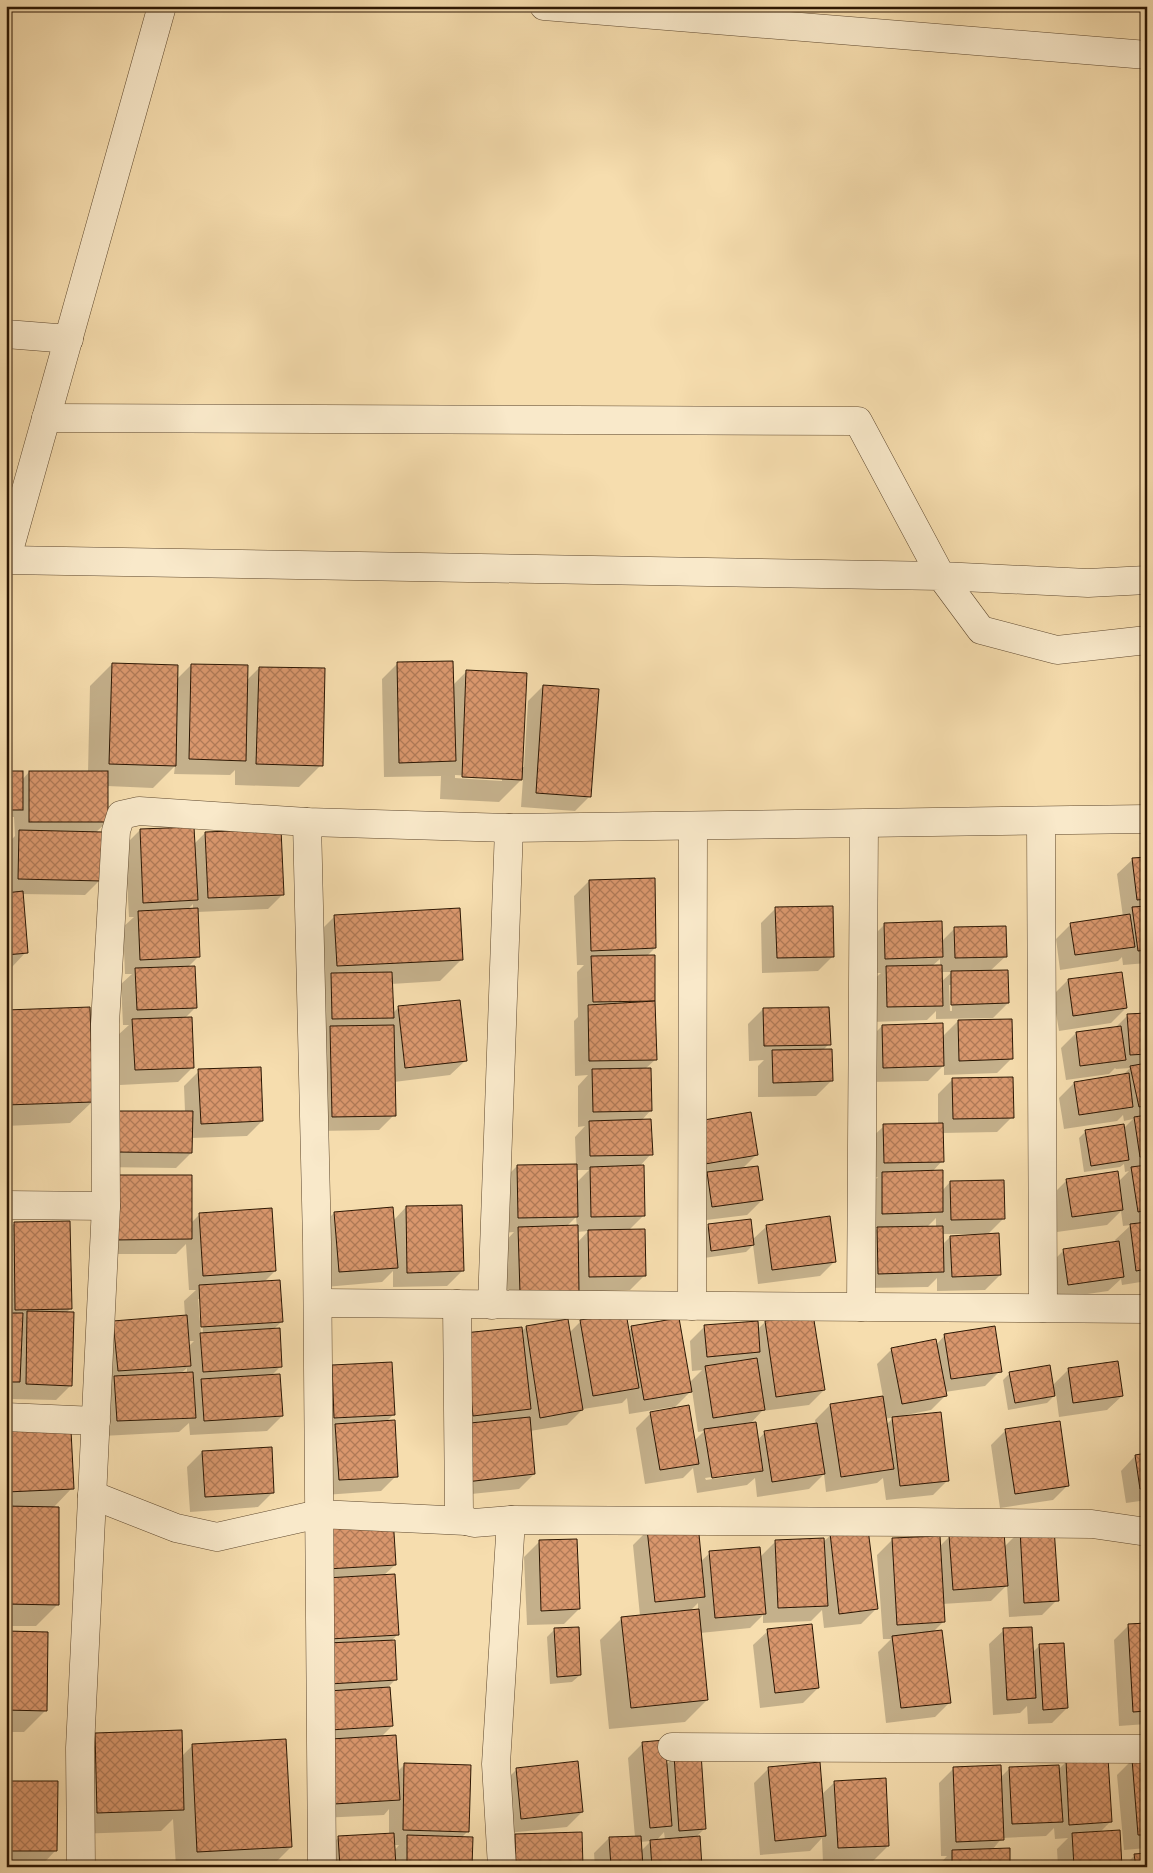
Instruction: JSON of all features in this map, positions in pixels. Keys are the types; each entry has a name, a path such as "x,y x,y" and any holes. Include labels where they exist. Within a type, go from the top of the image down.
{"street":[{"path":"162,6 6,560 941,576 1088,583 1147,580"},
{"path":"544,6 1147,55"},
{"path":"6,334 69,339"},
{"path":"46,418 858,421 941,576 981,630 1056,650 1147,640"},
{"path":"81,1867 80,1748 106,1206 105,1024 116,831 121,815 140,811 308,822 509,828 1147,819"},
{"path":"1041,821 1043,1308"},
{"path":"308,822 318,1303 322,1867"},
{"path":"861,1307 864,824"},
{"path":"692,1306 693,826"},
{"path":"492,1305 509,828"},
{"path":"6,1205 106,1206"},
{"path":"318,1303 1147,1309"},
{"path":"457,1304 459,1513 466,1521"},
{"path":"6,1417 96,1421"},
{"path":"92,1495 176,1528 218,1537 319,1514 466,1521 474,1523 511,1520 1092,1524 1147,1532"},
{"path":"502,1867 496,1764 511,1520"},
{"path":"672,1747 1147,1749"}],"building":[{"path":"453,661 456,761 399,763 397,662"},
{"path":"112,663 178,665 176,766 109,764"},
{"path":"191,664 248,665 246,761 189,759"},
{"path":"259,667 325,668 323,766 256,764"},
{"path":"466,670 527,673 522,780 462,777"},
{"path":"543,685 599,689 591,797 536,793"},
{"path":"6,771 23,771 23,810 6,810"},
{"path":"29,771 108,771 108,822 29,822"},
{"path":"194,827 198,900 143,903 140,829"},
{"path":"281,829 284,895 208,898 205,832"},
{"path":"19,830 103,832 102,881 18,879"},
{"path":"1147,857 1147,899 1137,900 1132,858"},
{"path":"655,878 656,948 591,951 589,880"},
{"path":"23,891 28,953 6,955 6,893"},
{"path":"833,906 834,957 777,958 775,907"},
{"path":"1147,906 1147,950 1138,951 1132,907"},
{"path":"198,908 200,957 140,960 138,911"},
{"path":"460,908 463,960 337,966 334,915"},
{"path":"1130,914 1135,947 1075,955 1070,923"},
{"path":"942,921 943,957 885,959 884,923"},
{"path":"1006,926 1007,957 955,958 954,927"},
{"path":"655,955 655,1001 593,1002 591,956"},
{"path":"942,965 943,1006 887,1007 886,966"},
{"path":"195,966 197,1008 137,1010 135,968"},
{"path":"1008,970 1009,1003 951,1005 951,971"},
{"path":"392,972 394,1018 332,1019 331,973"},
{"path":"1122,972 1127,1008 1073,1016 1068,979"},
{"path":"460,1000 467,1061 405,1068 398,1006"},
{"path":"655,1001 657,1060 589,1061 588,1005"},
{"path":"90,1007 93,1102 6,1105 6,1010"},
{"path":"829,1007 831,1045 764,1046 763,1008"},
{"path":"1147,1013 1147,1054 1130,1055 1127,1014"},
{"path":"192,1017 194,1068 135,1070 132,1019"},
{"path":"1012,1019 1013,1059 959,1061 958,1020"},
{"path":"943,1023 944,1066 883,1068 882,1025"},
{"path":"394,1025 396,1116 332,1117 330,1026"},
{"path":"1121,1026 1126,1060 1080,1066 1076,1032"},
{"path":"832,1049 833,1081 773,1083 772,1050"},
{"path":"1147,1063 1147,1105 1139,1107 1130,1066"},
{"path":"261,1067 263,1121 201,1124 198,1069"},
{"path":"651,1068 652,1111 593,1112 592,1069"},
{"path":"1129,1073 1133,1107 1079,1115 1074,1082"},
{"path":"1013,1077 1014,1118 953,1119 952,1078"},
{"path":"115,1111 193,1111 192,1153 115,1152"},
{"path":"751,1112 758,1155 705,1164 698,1121"},
{"path":"1147,1115 1147,1156 1140,1157 1134,1117"},
{"path":"651,1119 653,1155 590,1156 589,1121"},
{"path":"943,1123 944,1162 884,1163 883,1124"},
{"path":"1124,1124 1129,1160 1091,1166 1085,1130"},
{"path":"577,1164 578,1217 518,1218 517,1165"},
{"path":"644,1165 645,1216 591,1217 590,1167"},
{"path":"1147,1165 1147,1210 1138,1212 1131,1167"},
{"path":"758,1166 763,1200 712,1207 707,1172"},
{"path":"943,1170 943,1212 882,1214 882,1172"},
{"path":"1118,1171 1123,1210 1072,1217 1066,1179"},
{"path":"114,1175 192,1175 192,1239 114,1240"},
{"path":"1004,1180 1005,1219 951,1220 950,1181"},
{"path":"462,1205 464,1271 407,1273 406,1206"},
{"path":"393,1207 398,1268 339,1272 334,1212"},
{"path":"272,1208 276,1271 203,1276 199,1213"},
{"path":"830,1216 836,1262 772,1270 766,1225"},
{"path":"751,1219 754,1245 711,1251 708,1224"},
{"path":"70,1221 72,1309 15,1310 14,1222"},
{"path":"1147,1222 1147,1269 1136,1271 1130,1224"},
{"path":"578,1225 579,1292 520,1293 518,1227"},
{"path":"943,1226 944,1272 878,1274 877,1227"},
{"path":"645,1229 646,1276 589,1277 588,1230"},
{"path":"999,1233 1001,1275 952,1277 950,1236"},
{"path":"1119,1241 1124,1277 1068,1285 1063,1249"},
{"path":"280,1280 283,1322 201,1327 199,1285"},
{"path":"27,1311 74,1312 72,1386 26,1384"},
{"path":"6,1313 23,1313 20,1382 6,1382"},
{"path":"626,1313 639,1388 593,1396 580,1320"},
{"path":"813,1314 825,1390 776,1397 765,1321"},
{"path":"187,1315 191,1366 118,1371 113,1321"},
{"path":"679,1318 692,1392 644,1400 631,1326"},
{"path":"568,1319 583,1410 540,1418 526,1326"},
{"path":"758,1321 760,1352 707,1357 704,1325"},
{"path":"995,1326 1002,1372 951,1379 944,1334"},
{"path":"522,1327 531,1409 473,1416 464,1333"},
{"path":"280,1328 282,1367 203,1372 200,1333"},
{"path":"936,1339 947,1396 902,1404 891,1348"},
{"path":"757,1358 765,1410 713,1418 705,1366"},
{"path":"1118,1361 1123,1396 1073,1403 1068,1368"},
{"path":"392,1362 395,1415 334,1418 332,1365"},
{"path":"1050,1365 1055,1396 1015,1403 1009,1372"},
{"path":"193,1372 196,1418 117,1421 114,1376"},
{"path":"280,1374 283,1416 204,1421 201,1379"},
{"path":"883,1396 894,1469 841,1477 830,1404"},
{"path":"689,1405 699,1464 660,1470 650,1412"},
{"path":"70,1411 74,1489 6,1492 6,1415"},
{"path":"941,1412 949,1481 900,1486 892,1417"},
{"path":"530,1417 535,1474 466,1482 460,1424"},
{"path":"395,1420 398,1477 339,1480 335,1424"},
{"path":"1060,1421 1069,1486 1015,1494 1005,1429"},
{"path":"756,1422 763,1471 712,1478 704,1429"},
{"path":"817,1423 825,1474 772,1482 764,1431"},
{"path":"272,1447 274,1493 205,1497 202,1451"},
{"path":"1147,1453 1147,1488 1140,1489 1135,1455"},
{"path":"6,1506 59,1507 59,1605 6,1604"},
{"path":"393,1517 396,1565 327,1569 324,1521"},
{"path":"698,1524 705,1597 655,1602 647,1529"},
{"path":"1054,1528 1059,1601 1024,1603 1020,1530"},
{"path":"868,1529 878,1609 839,1614 830,1533"},
{"path":"1004,1532 1008,1586 953,1590 949,1535"},
{"path":"940,1536 945,1622 897,1625 892,1538"},
{"path":"824,1538 828,1606 778,1608 775,1540"},
{"path":"577,1539 580,1609 541,1611 539,1540"},
{"path":"760,1547 766,1614 715,1618 709,1551"},
{"path":"395,1574 399,1635 330,1639 326,1578"},
{"path":"699,1609 708,1700 631,1708 621,1617"},
{"path":"1147,1623 1147,1711 1133,1712 1128,1624"},
{"path":"812,1624 819,1688 775,1693 767,1629"},
{"path":"579,1627 581,1675 557,1677 554,1628"},
{"path":"1032,1627 1036,1698 1007,1700 1003,1628"},
{"path":"942,1630 951,1703 901,1708 892,1636"},
{"path":"6,1631 48,1632 47,1711 6,1710"},
{"path":"395,1640 397,1680 329,1684 327,1643"},
{"path":"1064,1643 1068,1708 1043,1710 1039,1644"},
{"path":"390,1687 393,1726 330,1730 328,1691"},
{"path":"182,1730 184,1810 97,1813 95,1733"},
{"path":"396,1735 400,1800 334,1804 331,1739"},
{"path":"286,1739 292,1847 197,1852 192,1744"},
{"path":"665,1740 672,1826 650,1828 642,1742"},
{"path":"701,1753 706,1829 679,1831 674,1755"},
{"path":"1108,1758 1112,1822 1069,1825 1066,1760"},
{"path":"1147,1758 1147,1835 1138,1835 1132,1759"},
{"path":"578,1761 583,1812 521,1819 516,1768"},
{"path":"820,1762 826,1836 775,1841 768,1767"},
{"path":"404,1763 471,1765 469,1832 403,1830"},
{"path":"1001,1765 1004,1840 956,1842 953,1767"},
{"path":"1059,1765 1063,1822 1012,1824 1009,1767"},
{"path":"886,1778 889,1846 838,1848 834,1781"},
{"path":"6,1781 58,1781 57,1851 6,1851"},
{"path":"1120,1830 1122,1867 1074,1867 1072,1833"},
{"path":"582,1832 583,1867 516,1867 515,1834"},
{"path":"394,1833 396,1867 340,1867 338,1836"},
{"path":"407,1835 473,1837 472,1867 407,1867"},
{"path":"641,1836 643,1867 611,1867 609,1837"},
{"path":"700,1836 702,1867 652,1867 650,1840"},
{"path":"1010,1848 1010,1867 952,1867 952,1850"},
{"path":"1147,1853 1147,1867 1136,1867 1134,1854"}]}
